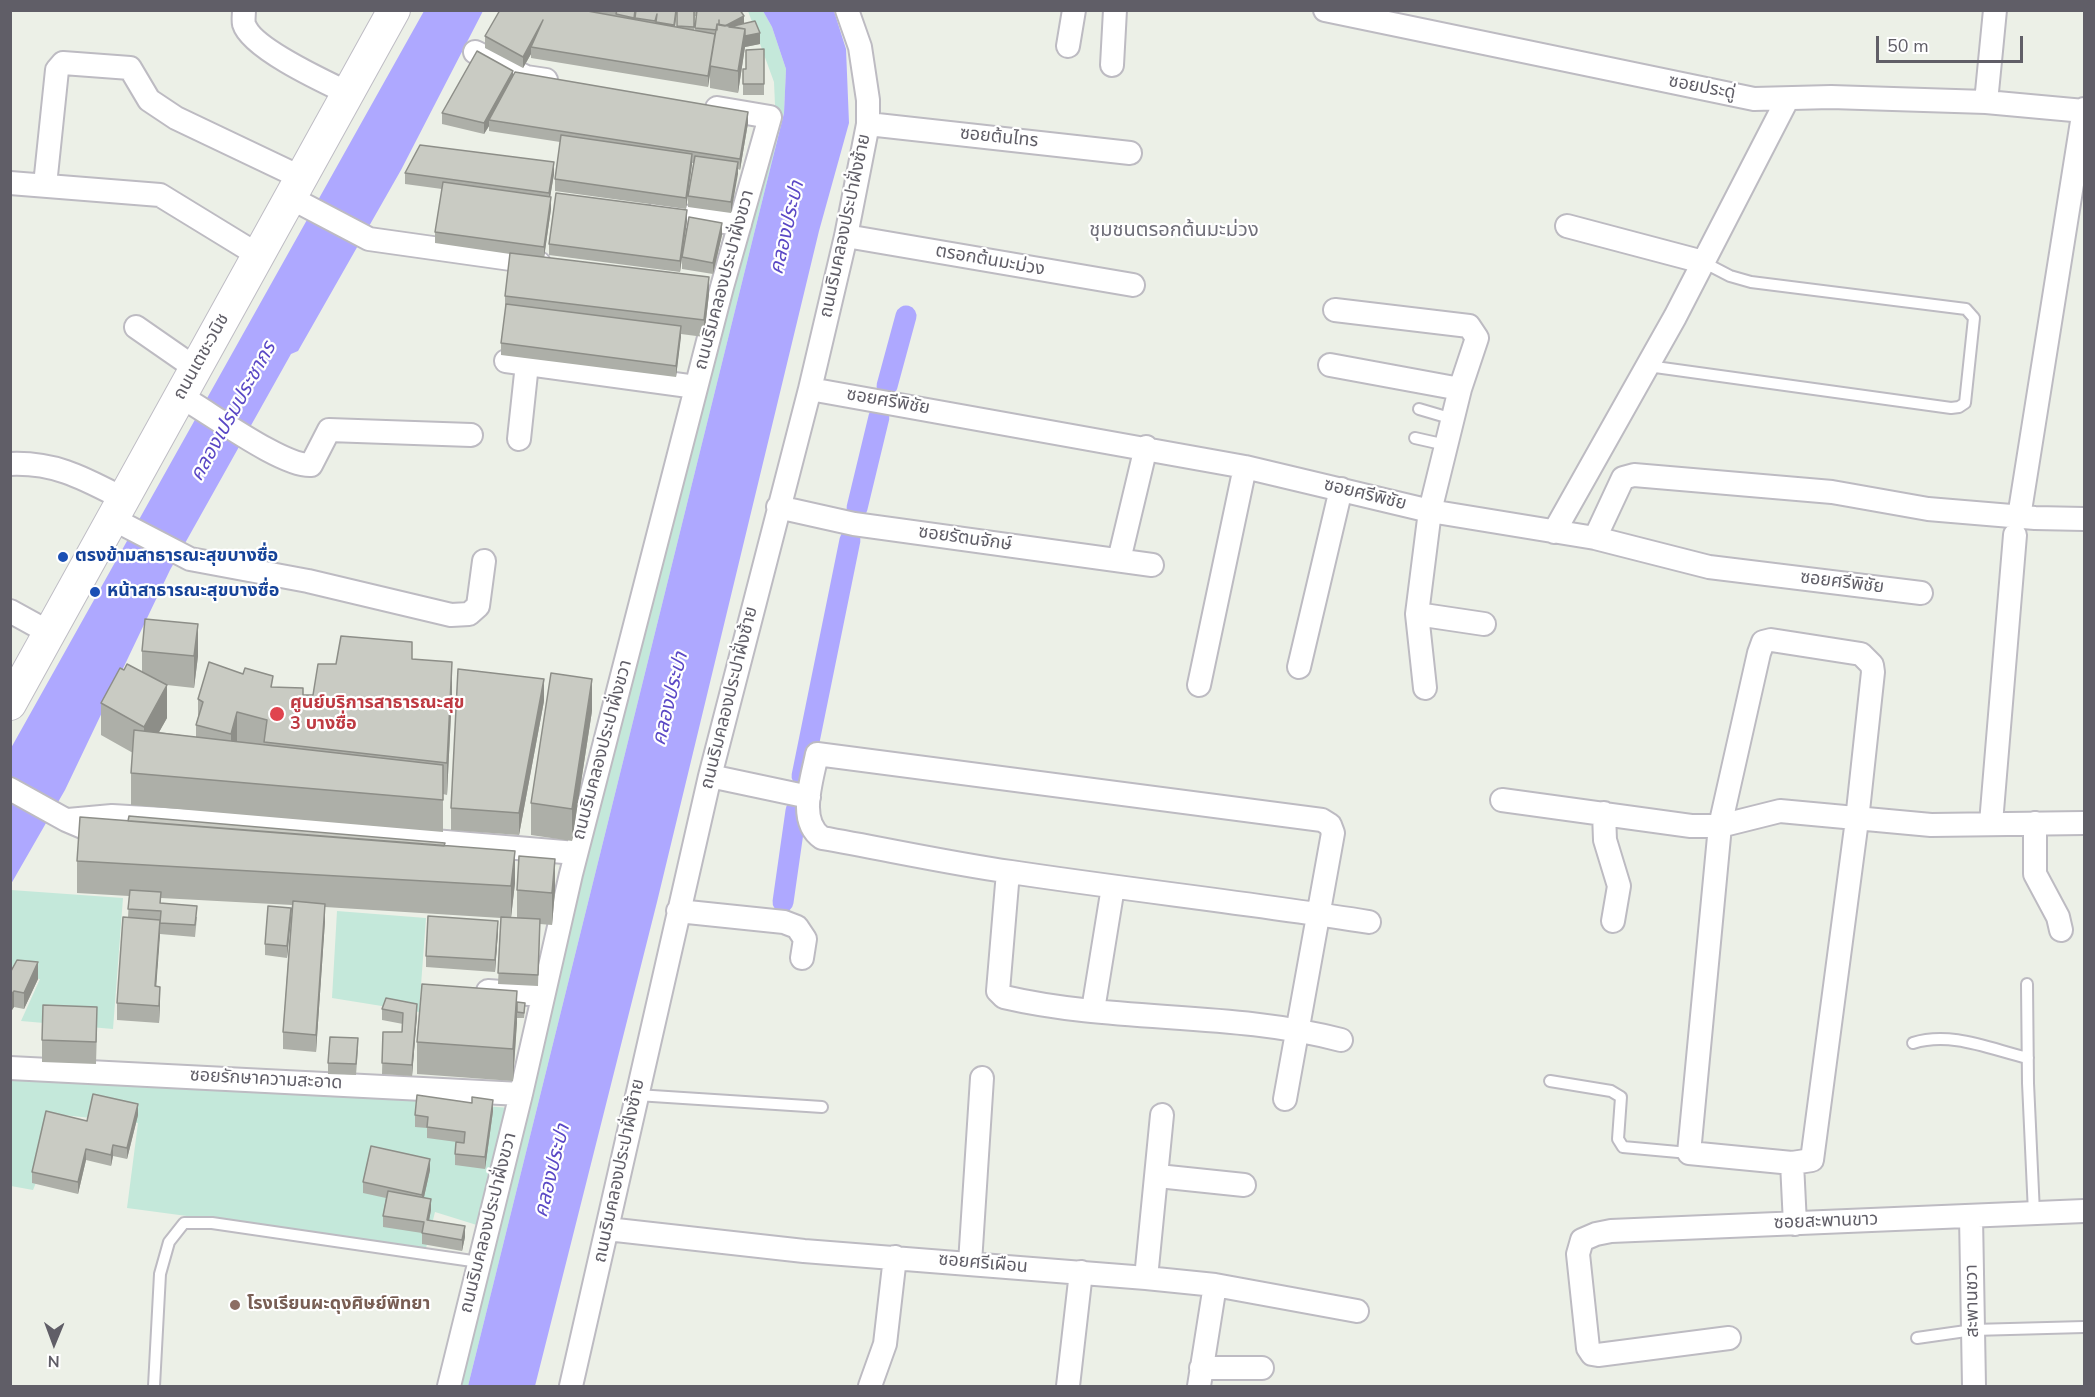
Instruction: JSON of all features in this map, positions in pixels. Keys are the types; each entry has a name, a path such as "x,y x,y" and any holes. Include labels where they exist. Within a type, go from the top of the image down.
{"main road":[{"name":"ถนนเตชะวนิช","path":"10,704 50,633 190,402 195,368 258,255 301,195 348,93 394,10"}],"street":[{"path":"244,10 244,25 248,32 280,58 348,93"},
{"name":"ถนนริมคลองประปาฝั่งซ้าย","path":"571,1386 710,776 810,389 846,236 868,124 868,100 860,47 847,10"},
{"path":"1068,46 1074,10"},
{"path":"1112,65 1114,10"},
{"name":"ซอยประดู่","path":"1325,10 1754,99 1831,97 1986,102 2084,110"},
{"path":"1986,102 1995,10"},
{"path":"475,52 526,77 571,85"},
{"path":"45,184 57,70 63,63 130,68 149,100 366,237 395,245 557,266"},
{"path":"1554,532 1648,366 1787,99"},
{"name":"ถนนริมคลองประปาฝั่งขวา","path":"449,1386 521,1094 576,853 722,287 770,117 696,105"},
{"path":"1991,823 2017,526 2084,110"},
{"name":"ซอยต้นไทร","path":"868,124 1130,153"},
{"path":"10,183 160,195 258,255"},
{"path":"636,210 740,224"},
{"path":"1566,226 1703,262"},
{"name":"ตรอกต้นมะม่วง","path":"846,236 1133,285"},
{"path":"698,284 722,287"},
{"path":"1335,310 1469,326 1477,338 1460,389 1430,511 1417,614 1425,688"},
{"path":"136,327 195,368"},
{"path":"519,439 516,363 696,387"},
{"path":"1330,365 1460,389"},
{"name":"ซอยศรีพิชัย","path":"810,389 1146,447 1245,467 1430,511 1595,538 1709,567 1921,593"},
{"path":"190,402 252,440 305,465 311,465 316,458 329,430 471,435"},
{"path":"1119,560 1146,447"},
{"path":"10,464 36,463 73,473 123,516 183,557 308,580 451,615 469,615 478,606 484,561"},
{"path":"1198,685 1245,467"},
{"path":"1595,538 1623,478 1634,475 1832,492 2017,526 2085,519"},
{"path":"1299,667 1341,489"},
{"name":"ซอยรัตนจักษ์","path":"778,507 854,524 1152,565"},
{"path":"10,611 50,633"},
{"path":"1417,614 1484,624"},
{"path":"1771,640 1861,654 1872,665 1857,820 1812,1160 1792,1162 1689,1153 1720,826 1763,642 1771,640"},
{"path":"1285,1099 1319,914 1332,832 1330,825 1322,820 817,754 809,797 808,820 812,831 822,838 1008,872 1319,914 1369,922"},
{"path":"710,776 809,797"},
{"path":"10,789 61,817 122,843"},
{"path":"1502,801 1691,826 1720,826 1780,810 1857,820 1931,825 2085,823"},
{"path":"1604,813 1605,840 1619,886 1613,921"},
{"path":"61,817 112,816 197,821 576,853"},
{"path":"2035,823 2035,874 2058,916 2061,930"},
{"path":"1008,872 998,991 1005,997 1093,1010 1299,1029 1341,1040"},
{"path":"545,880 569,882"},
{"path":"1093,1010 1113,887"},
{"path":"678,911 784,922 796,927 805,939 802,958"},
{"path":"463,989 543,995"},
{"name":"ซอยรักษาความสะอาด","path":"10,1068 521,1094"},
{"path":"970,1263 982,1078"},
{"path":"1146,1278 1158,1176 1162,1115"},
{"path":"1792,1162 1795,1224"},
{"path":"1158,1176 1244,1185"},
{"name":"ซอยสะพานขาว","path":"1729,1338 1592,1354 1588,1348 1578,1254 1582,1240 1611,1231 2085,1211"},
{"name":"สะพานชวา","path":"1971,1216 1974,1386"},
{"name":"ซอยศรีเผือน","path":"608,1229 804,1251 1146,1278 1215,1286 1357,1311"},
{"path":"870,1386 885,1344 895,1257"},
{"path":"1068,1386 1081,1272"},
{"path":"1215,1286 1200,1377 1262,1368"}],"lane":[{"path":"1648,366 1951,408 1965,403 1974,318 1966,309 1751,282 1730,276 1703,262"},
{"path":"1419,409 1453,419"},
{"path":"1415,438 1446,445"},
{"path":"2027,984 2034,1213"},
{"path":"1913,1043 1926,1039 1959,1039 2028,1058"},
{"path":"1550,1082 1611,1091 1621,1097 1618,1139 1623,1147 1689,1153"},
{"path":"636,1095 822,1107"},
{"path":"154,1386 160,1274 169,1242 184,1223 212,1223 479,1262"},
{"path":"1917,1338 1973,1330 2085,1327"}],"green space":[{"path":"748,11 763,11 772,27 786,69 784,113 468,1386 456,1386 546,1015 617,742 707,369 775,105 774,82"},
{"path":"11,890 123,898 113,1029 21,1021 40,979 21,976 11,987"},
{"path":"337,911 426,918 419,1012 332,998"},
{"path":"10,1072 329,1093 509,1108 480,1226 435,1212 426,1248 127,1208 138,1123 63,1115 33,1190 11,1186"}],"water":[{"name":"คลองเปรมประชากร","path":"424,11 483,11 401,170 298,351 291,354 170,570 65,790 11,884 11,748"},
{"name":"คลองประปา","path":"763,11 834,11 846,49 849,123 819,231 657,902 535,1386 468,1386 784,113 786,69 772,27"}],"building":[{"path":"500,10 582,10 715,34 708,76 531,47 543,20 523,57 485,36"},
{"path":"617,10 635,10 634,18 616,14"},
{"path":"636,10 676,10 674,25 656,22 657,14 655,21 635,18"},
{"path":"677,10 694,10 694,27 677,26"},
{"path":"697,10 740,10 744,16 725,26 717,24 717,30 695,28"},
{"path":"755,21 760,33 745,36 745,29 729,27"},
{"path":"717,24 745,29 738,71 710,66"},
{"path":"764,49 764,84 743,84 746,50"},
{"path":"477,51 513,71 484,123 442,113"},
{"path":"515,72 748,112 740,159 489,120"},
{"path":"561,135 692,154 686,198 555,179"},
{"path":"420,145 554,162 549,193 405,173"},
{"path":"695,156 738,162 731,202 688,196"},
{"path":"443,182 551,197 544,247 435,232"},
{"path":"556,193 687,210 680,261 549,244"},
{"path":"689,217 722,223 713,263 682,257"},
{"path":"510,253 709,277 704,320 505,296"},
{"path":"506,304 681,326 676,366 501,343"},
{"path":"145,619 198,624 194,656 142,651"},
{"path":"341,636 412,642 412,659 452,662 447,763 264,742 267,720 237,712 231,734 196,725 203,702 198,699 209,662 243,674 245,668 273,676 271,687 303,688 303,695 313,695 318,664 336,664"},
{"path":"127,664 167,685 144,727 101,703 120,668 124,670"},
{"path":"458,669 544,679 519,813 451,808"},
{"path":"551,673 592,679 572,809 531,803"},
{"path":"134,730 443,765 443,800 131,773"},
{"path":"129,816 445,843 444,846 128,821"},
{"path":"80,817 515,851 511,886 77,861"},
{"path":"519,856 555,859 552,893 517,890"},
{"path":"130,890 161,892 160,903 197,906 195,925 160,923 161,911 128,909"},
{"path":"293,901 325,904 316,1035 283,1032"},
{"path":"268,906 291,908 287,946 265,944"},
{"path":"428,916 498,921 495,960 426,956"},
{"path":"123,917 160,920 155,986 160,987 159,1006 117,1003"},
{"path":"501,917 540,919 538,975 498,973"},
{"path":"17,960 38,962 24,993 14,991 10,996 10,973"},
{"path":"422,984 517,991 513,1049 417,1042"},
{"path":"386,998 417,1004 412,1065 382,1063 383,1032 402,1032 403,1013 382,1009"},
{"path":"517,1002 525,1003 524,1013 517,1012"},
{"path":"43,1005 97,1007 96,1042 42,1040"},
{"path":"330,1037 358,1038 356,1064 328,1063"},
{"path":"93,1094 138,1104 127,1148 113,1145 111,1155 86,1149 78,1182 32,1172 46,1111 87,1121"},
{"path":"417,1095 472,1103 472,1097 493,1100 485,1157 455,1154 456,1142 464,1143 465,1132 427,1127 428,1117 415,1115"},
{"path":"371,1146 430,1159 422,1195 363,1182"},
{"path":"388,1191 431,1199 427,1220 465,1226 462,1240 422,1233 424,1222 383,1216"}],"waterway":[{"path":"887,386 906,316"},
{"path":"857,508 879,417"},
{"path":"802,776 850,540"},
{"path":"783,902 796,811"}],"place":[{"name":"ตรงข้ามสาธารณะสุขบางซื่อ","path":"63,557"},
{"name":"หน้าสาธารณะสุขบางซื่อ","path":"95,592"},
{"name":"ศูนย์บริการสาธารณะสุข 3 บางซื่อ","path":"277,714"},
{"name":"โรงเรียนผะดุงศิษย์พิทยา","path":"235,1305"}],"district":[{"name":"ชุมชนตรอกต้นมะม่วง","path":"1174,231"}]}
